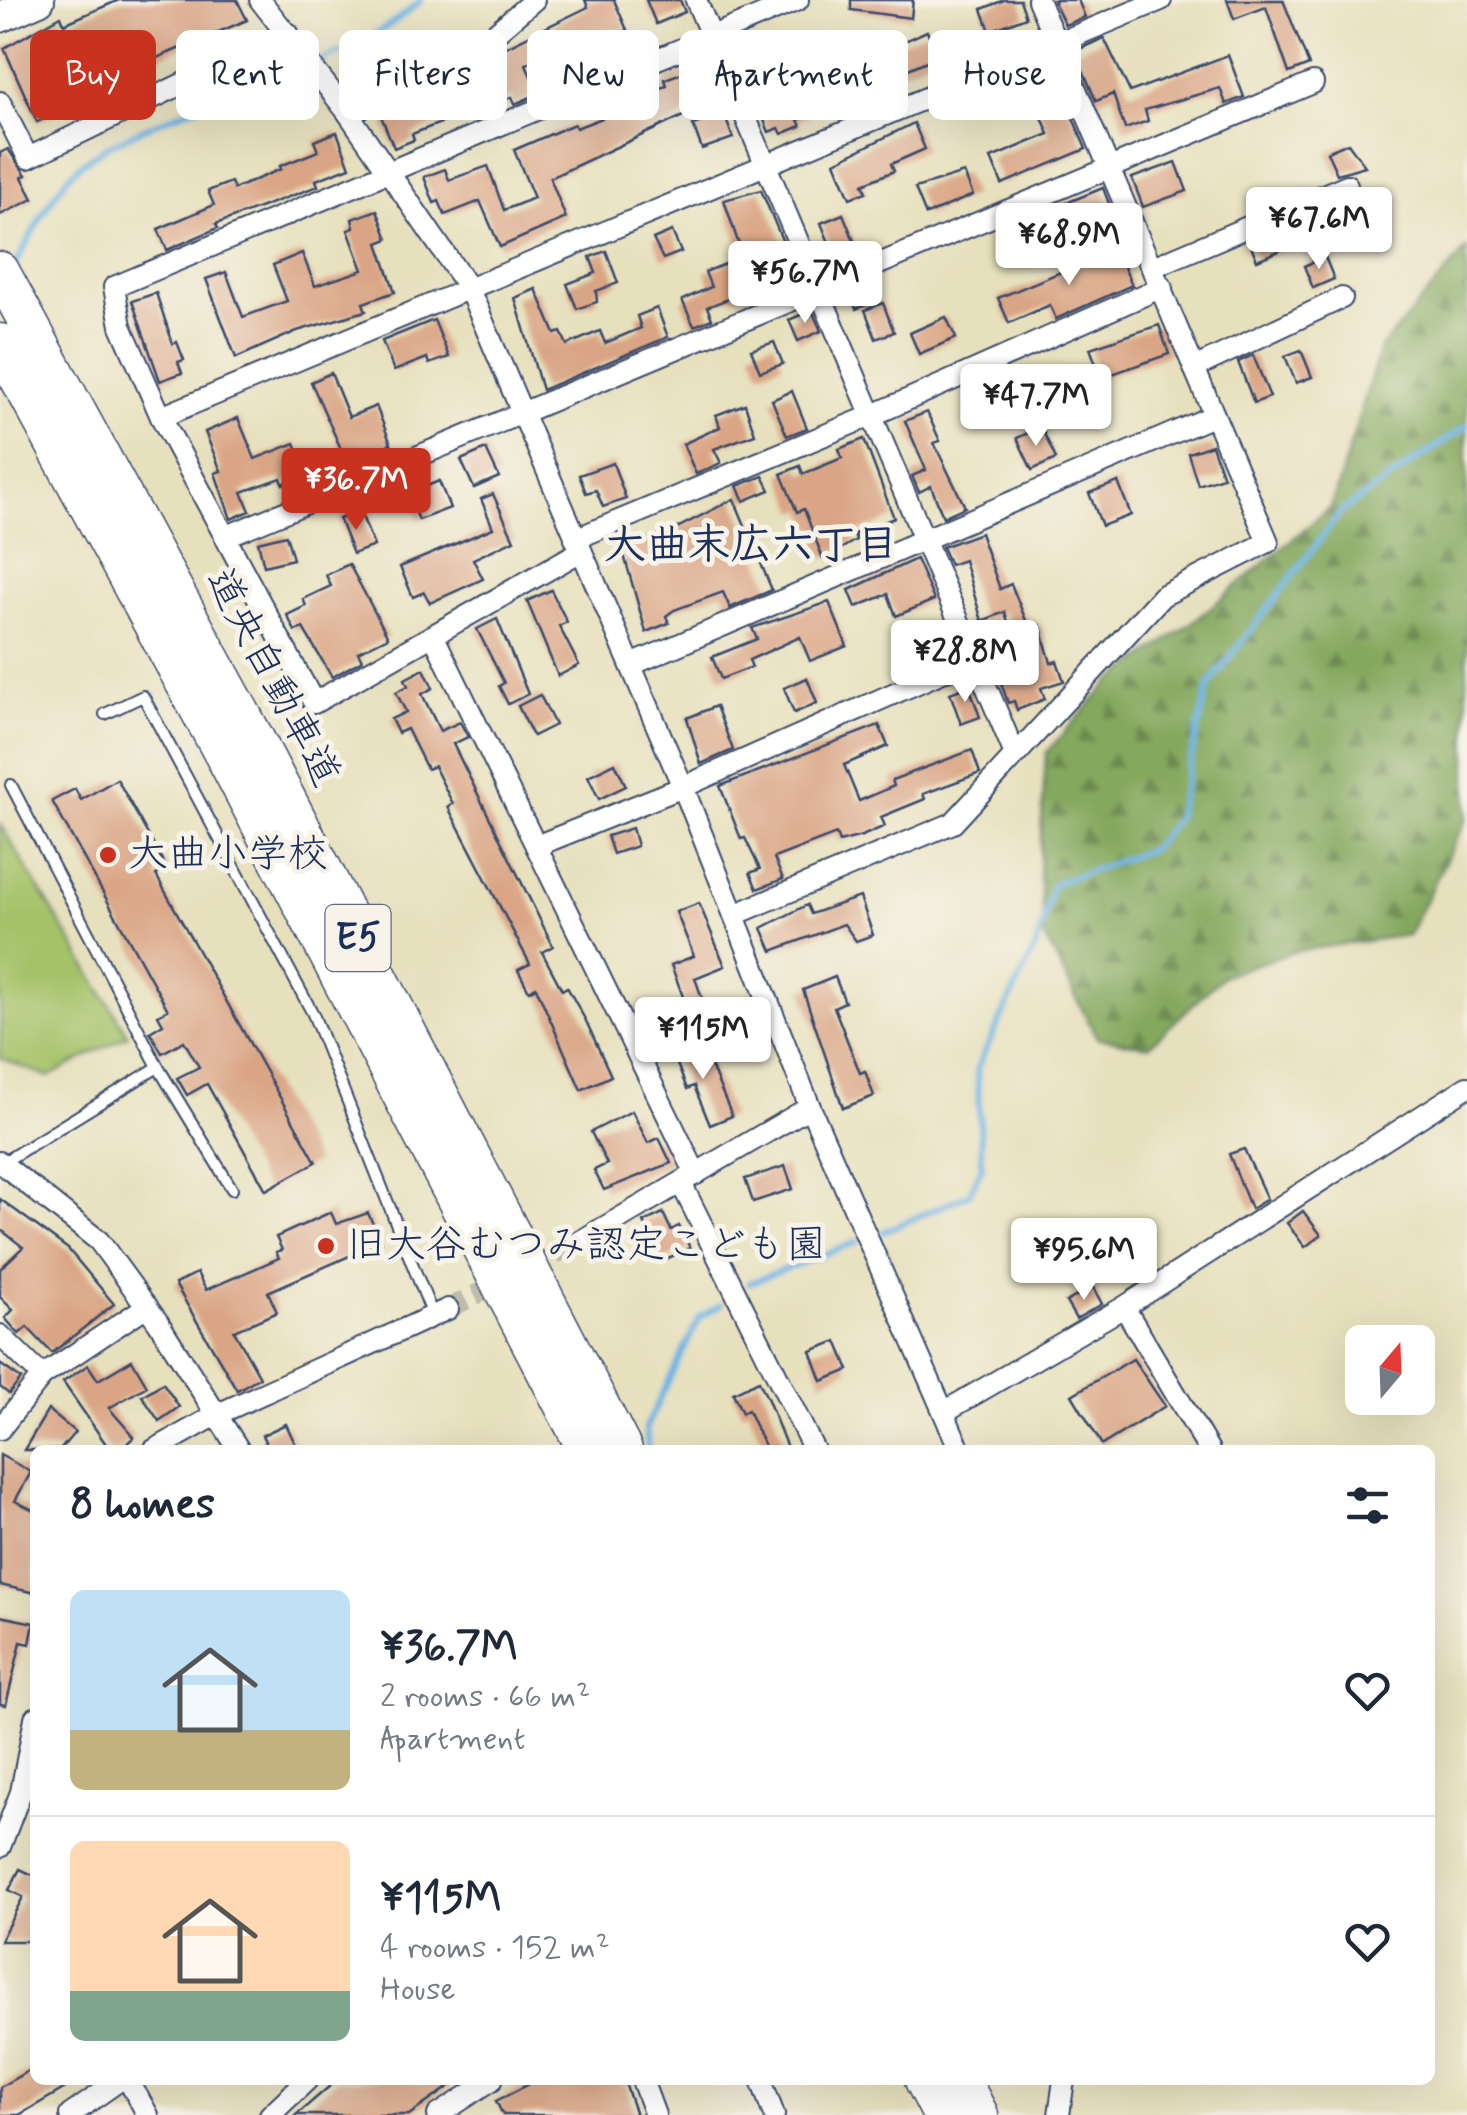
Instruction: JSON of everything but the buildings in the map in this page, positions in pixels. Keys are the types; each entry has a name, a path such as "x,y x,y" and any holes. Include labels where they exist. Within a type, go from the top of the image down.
{"highway":[{"name":"道央自動車道","path":"0,271 71,438 270,841 584,1445"},
{"name":"道央自動車道","path":"0,343 71,438 260,750 619,1445"},
{"path":"927,2085 942,2115"},
{"path":"964,2085 979,2115"}],"street":[{"path":"3,10 39,0"},
{"path":"260,0 284,30"},
{"path":"499,30 534,0"},
{"path":"696,0 710,30"},
{"path":"722,30 798,0"},
{"path":"1038,0 1050,30"},
{"path":"1081,34 1161,0"},
{"path":"679,48 114,287 120,326 161,417 314,703 434,637 578,545 1162,287"},
{"path":"319,76 339,102"},
{"path":"227,536 1313,83"},
{"path":"0,102 28,158 176,93"},
{"path":"161,417 928,96"},
{"path":"734,915 954,823 1014,752 1162,596 1268,542 1081,105"},
{"path":"353,120 469,288 632,665 810,1107 958,1445"},
{"path":"749,120 1014,752"},
{"path":"1153,267 1348,185"},
{"path":"1194,368 1342,298"},
{"path":"632,665 1213,416"},
{"path":"434,637 536,846 812,1445"},
{"path":"536,846 683,788 976,657"},
{"path":"944,1412 1124,1307 1467,1087"},
{"path":"579,1242 810,1107"},
{"path":"1,1163 99,1241 235,1445"},
{"path":"0,1430 42,1376 146,1306"},
{"path":"1124,1307 1206,1445"},
{"path":"163,1445 218,1414 440,1312"},
{"path":"0,1335 42,1376"},
{"path":"0,1847 21,1792 30,1744"},
{"path":"70,2115 113,2085"},
{"path":"131,2085 148,2115"},
{"path":"270,2115 302,2085"},
{"path":"438,2115 484,2085"},
{"path":"644,2085 655,2115"},
{"path":"763,2085 774,2115"},
{"path":"1059,2115 1063,2085"}],"lane":[{"path":"105,714 143,696 313,1014 440,1312"},
{"path":"11,785 158,1067 232,1189"},
{"path":"1,1163 158,1067"}],"green space":[{"path":"1467,248 1467,818 1408,935 1296,951 1224,975 1149,1046 1097,1038 1044,936 1039,866 1046,753 1109,683 1198,618 1331,507 1380,349"},
{"path":"0,824 128,1035 48,1077 0,1058"}],"waterway":[{"path":"13,269 60,187 97,153 185,111 293,72 363,41 421,0"},
{"path":"883,1232 969,1194 982,1167 977,1068 1037,944 1053,884 1152,849 1176,819 1209,685 1342,511 1467,426"},
{"path":"749,1283 857,1242"},
{"path":"648,1445 646,1427 700,1317 721,1305"}],"tunnel":[{"path":"448,1309 579,1242"}],"place":[{"name":"大曲小学校","path":"108,855"},
{"name":"旧大谷むつみ認定こども園","path":"326,1246"}],"district":[{"name":"大曲末広六丁目","path":"751,546"}]}
